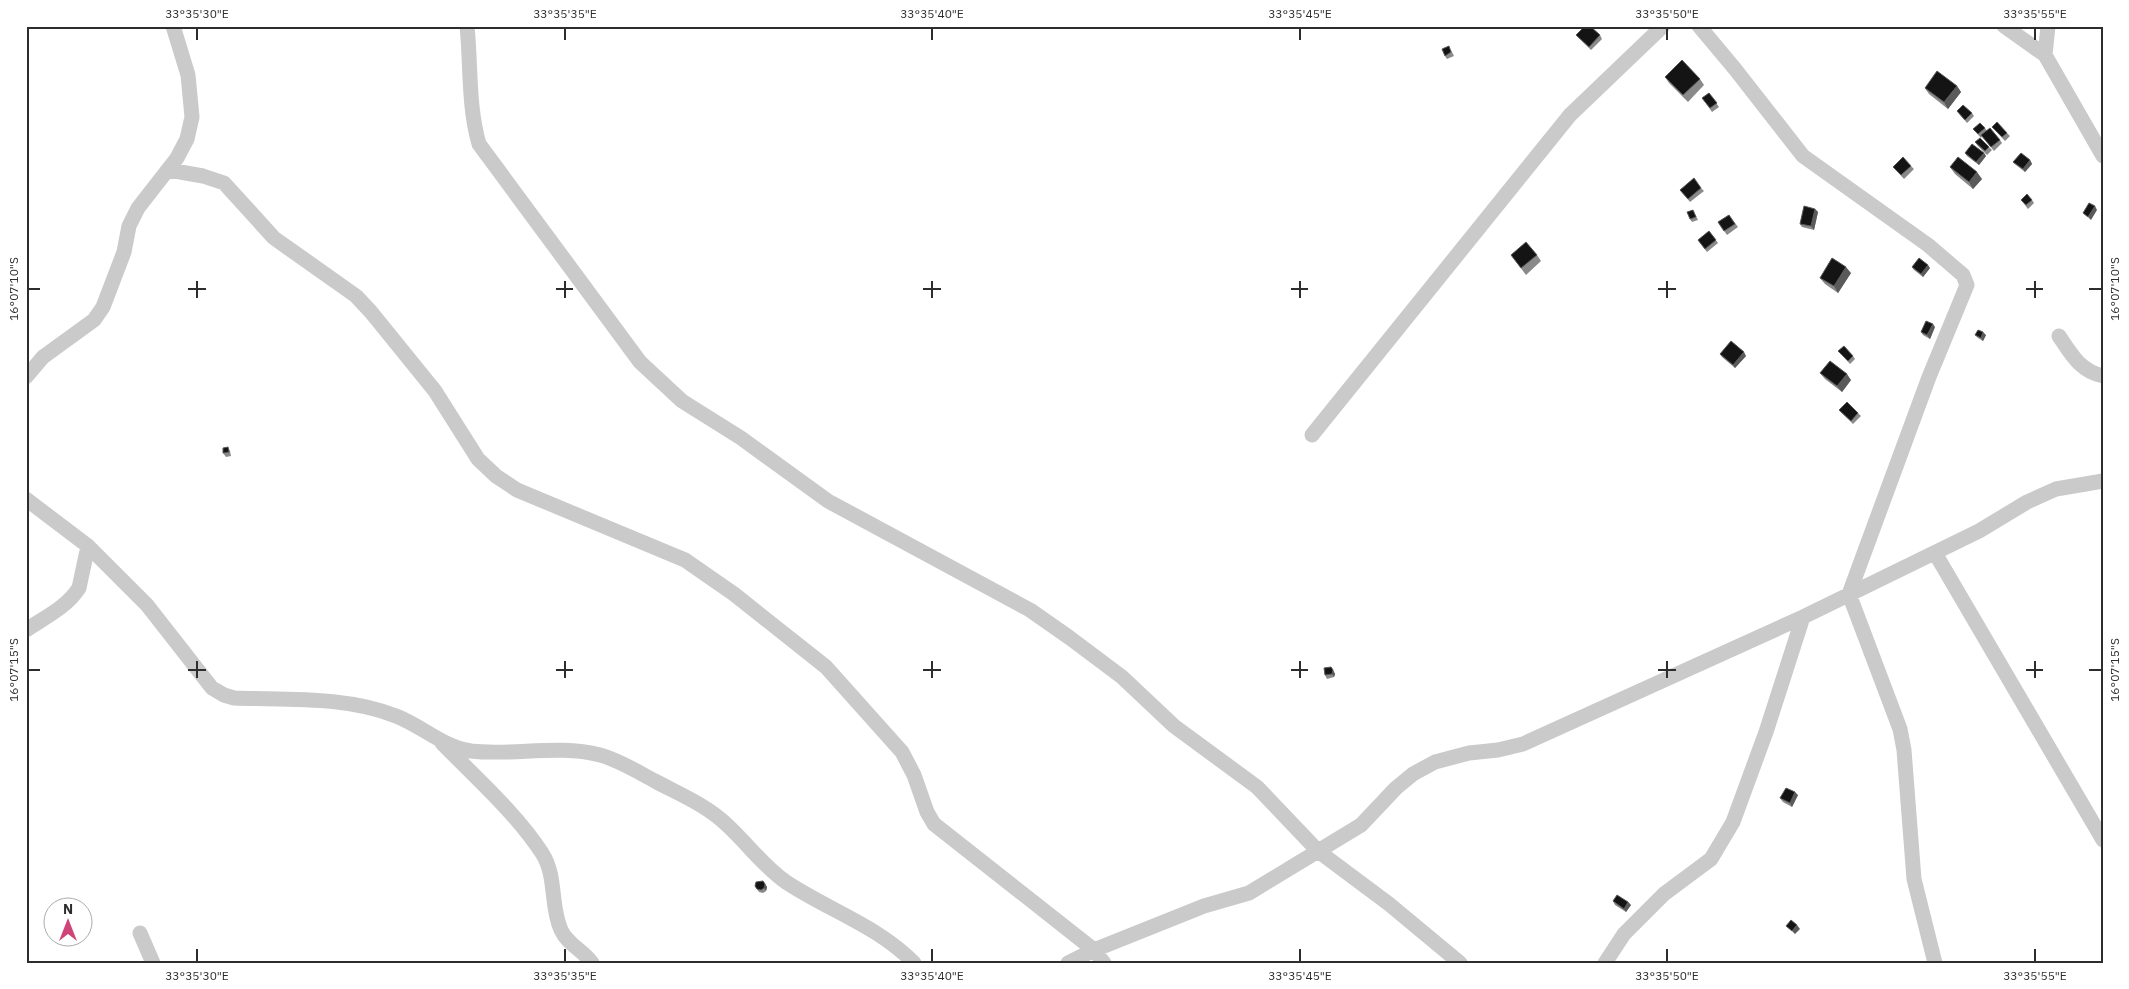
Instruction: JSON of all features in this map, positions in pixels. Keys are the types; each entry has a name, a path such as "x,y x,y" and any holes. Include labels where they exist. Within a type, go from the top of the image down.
{"street":[{"path":"26,376 43,357 94,320 103,307 124,252 129,226 138,208 169,170 187,139 192,117 188,75 173,26"},
{"path":"467,26 474,126 480,144 640,362 682,401 741,438 828,501 1030,610 1070,638 1122,677 1174,726 1257,787 1318,851 1389,904 1460,963"},
{"path":"1312,435 1570,115 1662,26"},
{"path":"1699,26 1803,156 1928,246 1963,275 1967,285 1929,377 1849,594 1900,729 1914,879 1935,963"},
{"path":"2004,26 2045,55 2103,156"},
{"path":"2045,55 2048,26"},
{"path":"169,170 203,176 224,183 274,238 356,296 435,391 478,459 496,476 517,490 684,560 734,594 826,667 902,752 914,775 927,812 934,824 1094,950 1104,963"},
{"path":"2059,336 2082,367 2092,374 2103,376"},
{"path":"1068,963 1094,950 1204,906 1249,893 1361,825 1396,788 1414,774 1435,762 1468,753 1498,750 1522,744 1803,617 1979,531 2027,502 2056,489 2103,481"},
{"path":"26,499 88,546 147,605 212,688 224,696 363,706 397,716 437,739 471,751 568,751 600,756 631,769 712,812 767,867 780,877 877,933 900,948 914,963"},
{"path":"26,630 76,593 79,588 88,546"},
{"path":"1935,553 2103,840"},
{"path":"1605,963 1624,934 1664,894 1711,859 1733,822 1766,732 1803,617"},
{"path":"437,739 513,816 542,853 550,872 557,918 561,930 567,941 588,956 592,963"},
{"path":"140,932 153,963"}],"building":[{"path":"1590,26 1600,35 1589,47 1576,35 1584,27 1587,29"},
{"path":"1449,46 1451,52 1445,56 1442,49"},
{"path":"1682,60 1700,79 1683,95 1665,77"},
{"path":"1937,71 1957,86 1944,102 1925,88"},
{"path":"1709,93 1717,103 1710,108 1702,98"},
{"path":"1963,105 1972,113 1965,120 1957,111"},
{"path":"1997,122 2007,133 2002,137 1992,127"},
{"path":"1980,123 1985,128 1978,134 1973,129"},
{"path":"1990,128 2000,140 1991,147 1981,135"},
{"path":"1980,138 1989,147 1985,151 1975,142"},
{"path":"1972,144 1984,153 1976,162 1965,153"},
{"path":"2021,153 2030,160 2023,169 2013,162"},
{"path":"1903,157 1911,166 1901,175 1893,167"},
{"path":"1958,157 1977,172 1969,182 1950,167"},
{"path":"1694,178 1701,188 1688,199 1680,190"},
{"path":"2027,194 2032,200 2026,205 2021,200"},
{"path":"2089,203 2095,206 2088,217 2083,213"},
{"path":"1804,206 1815,209 1811,226 1800,224"},
{"path":"1693,210 1696,217 1690,219 1687,212"},
{"path":"1729,215 1735,224 1724,231 1718,222"},
{"path":"1709,231 1716,240 1705,249 1698,240"},
{"path":"1526,242 1537,255 1521,268 1511,255"},
{"path":"1832,258 1846,267 1834,286 1820,278"},
{"path":"1919,258 1928,265 1921,274 1912,267"},
{"path":"1926,321 1933,324 1927,335 1921,332"},
{"path":"1978,330 1983,332 1981,338 1975,335"},
{"path":"1731,341 1744,352 1733,365 1720,354"},
{"path":"1844,346 1853,356 1848,361 1838,351"},
{"path":"1830,361 1847,374 1837,386 1820,373"},
{"path":"1847,402 1858,413 1851,421 1839,410"},
{"path":"228,447 229,452 223,453 223,448"},
{"path":"1331,667 1333,670 1332,674 1325,675 1324,668"},
{"path":"1786,788 1795,792 1790,803 1780,798"},
{"path":"763,881 765,884 764,888 761,890 757,889 755,886 756,882"},
{"path":"1617,895 1628,902 1624,909 1613,901"},
{"path":"1791,920 1797,925 1792,931 1786,926"}]}
